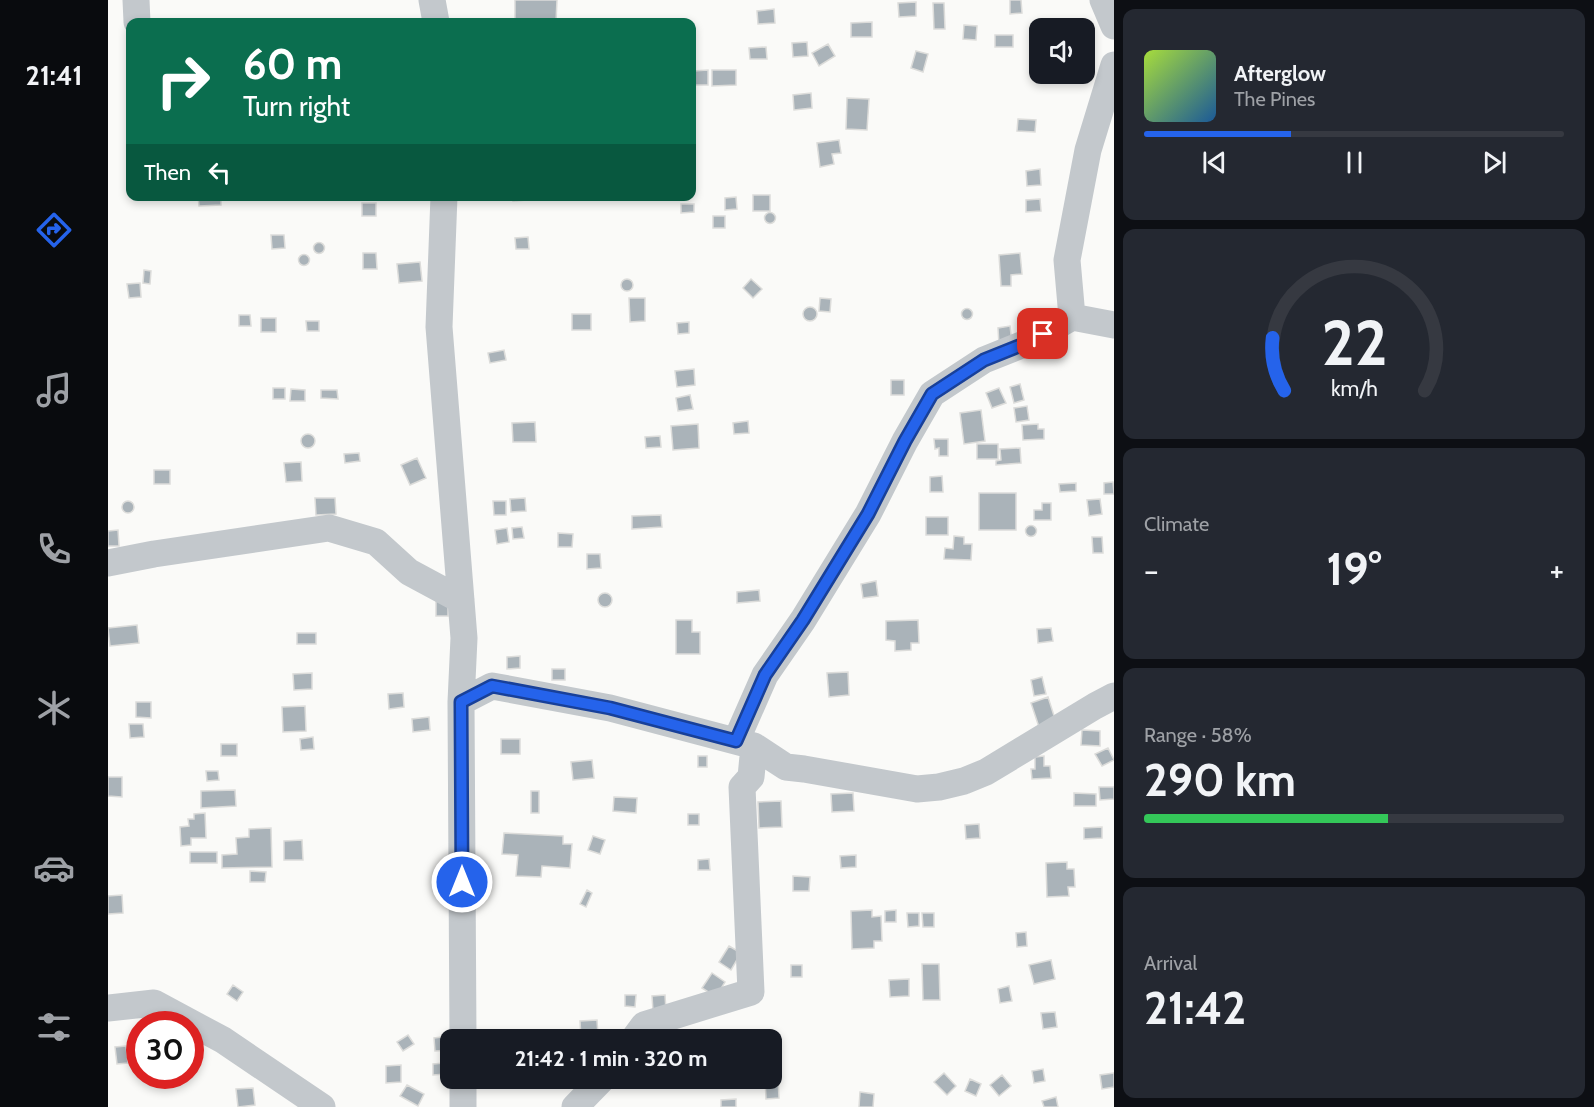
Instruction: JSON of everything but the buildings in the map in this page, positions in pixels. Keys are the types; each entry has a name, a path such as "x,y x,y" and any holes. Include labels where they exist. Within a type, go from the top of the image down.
{"street":[{"path":"136,0 137,18"},
{"path":"432,0 435,18"},
{"path":"1103,0 1114,26"},
{"path":"1072,318 1067,260 1088,150 1114,65"},
{"path":"444,201 439,327 464,638 461,702 463,1029"},
{"path":"641,1029 644,1025 751,992 742,787 751,777 745,744 765,675 803,620 868,514 932,394 984,360 1029,342 1072,318 1114,325"},
{"path":"108,563 329,528 376,542 410,572 461,600"},
{"path":"461,702 492,686 610,708 745,744 786,767 917,789 964,781 986,772 1114,696"},
{"path":"108,1008 154,1003 223,1040 322,1107"},
{"path":"463,1089 463,1107"},
{"path":"575,1107 592,1089"}],"route":[{"path":"462,882 461,702 492,686 610,708 736,741 765,675 803,620 868,514 932,394 984,360 1043,334"}]}
